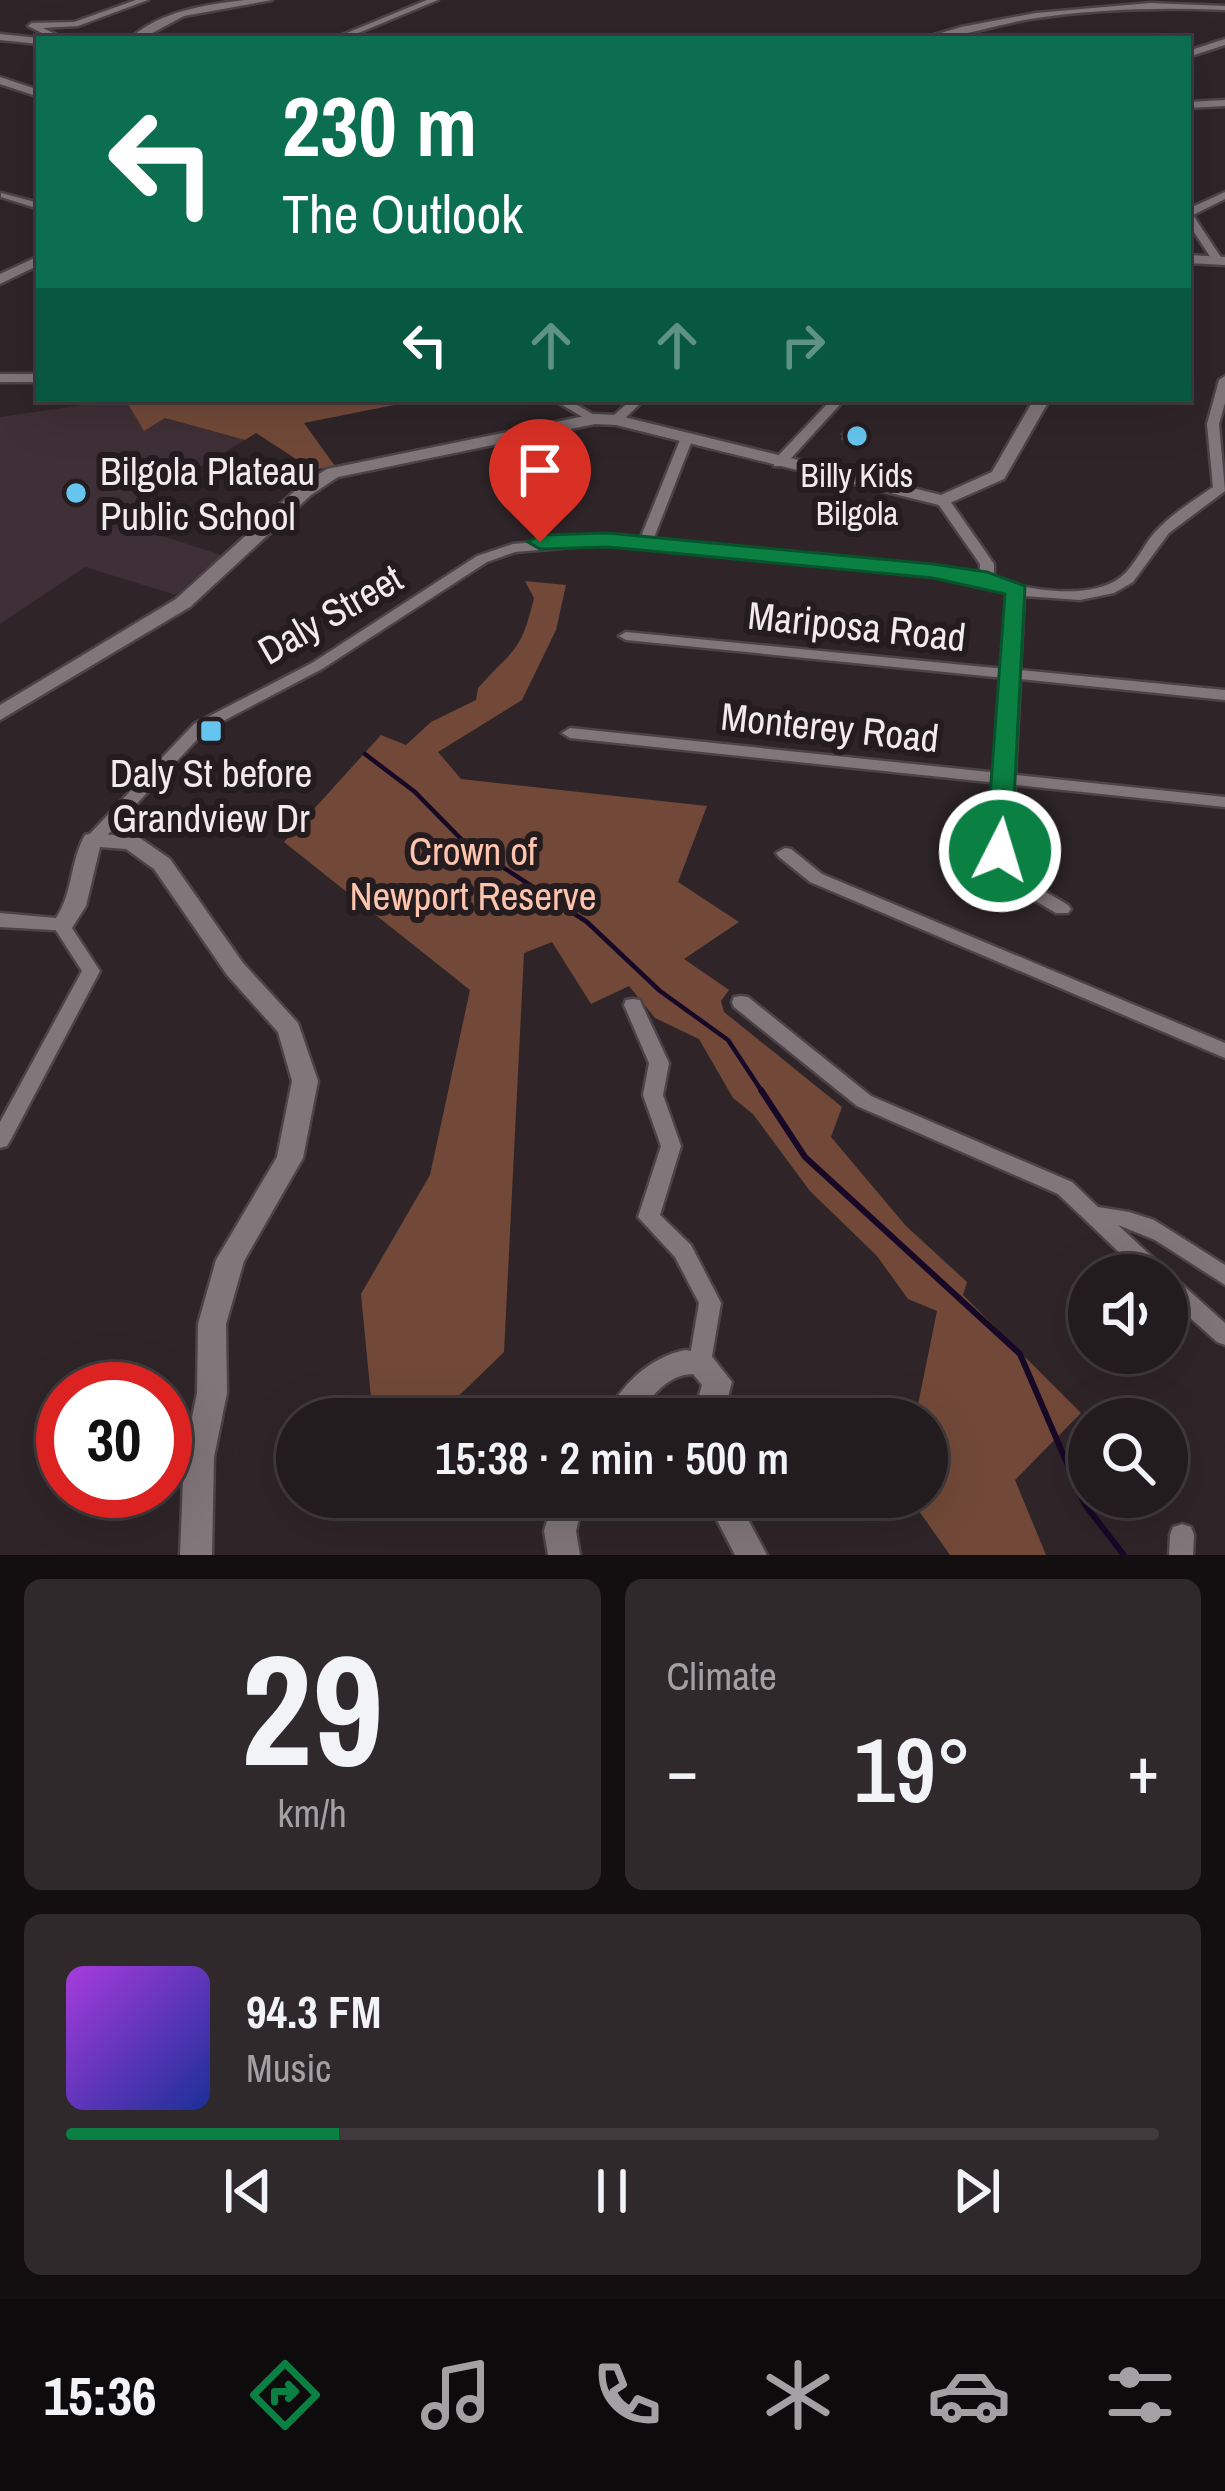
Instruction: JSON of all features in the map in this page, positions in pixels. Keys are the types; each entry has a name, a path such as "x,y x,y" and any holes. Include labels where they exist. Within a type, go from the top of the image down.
{"street":[{"path":"54,36 32,26 75,24 144,0"},
{"path":"137,36 151,22 174,13 267,0"},
{"path":"344,36 434,0"},
{"path":"938,36 1013,19 1154,3 1225,8"},
{"path":"0,37 36,41"},
{"path":"1191,53 1225,42"},
{"path":"0,80 36,93"},
{"path":"1191,105 1225,103"},
{"path":"5,195 36,205"},
{"path":"1191,212 1225,195"},
{"path":"1191,218 1221,260"},
{"path":"1191,259 1221,260"},
{"path":"0,280 36,262"},
{"path":"0,379 36,378"},
{"path":"1224,475 1213,424 1225,380"},
{"path":"564,402 595,419"},
{"path":"616,420 636,402"},
{"path":"779,463 836,402"},
{"path":"0,714 182,603 321,479 595,419 616,420 943,501 998,475 1040,402"},
{"path":"645,544 687,438"},
{"name":"Daly Street","path":"93,839 200,728 317,666 482,559 540,542 645,544 987,579 1017,591 1080,596 1109,590 1128,579 1164,530 1220,488 1224,475"},
{"path":"943,501 987,563 987,579"},
{"path":"1017,591 1002,866 1011,879 1062,909"},
{"name":"Mariposa Road","path":"626,636 1225,695"},
{"name":"Monterey Road","path":"570,733 1225,802"},
{"path":"62,926 79,902 82,858 93,839 132,843 162,864 235,969 289,1029 305,1081 290,1158 230,1260 212,1324 212,1394 200,1457 196,1555"},
{"path":"785,853 816,878 1225,1051"},
{"path":"0,920 62,926"},
{"path":"0,1141 92,971 62,926"},
{"path":"741,1002 864,1101 1065,1188 1134,1254"},
{"path":"633,1005 659,1063 653,1095 670,1146 649,1217 683,1251 710,1303 700,1362"},
{"path":"1091,1214 1124,1214 1147,1223 1225,1276"},
{"path":"1188,1303 1225,1336"},
{"path":"635,1398 654,1373 676,1359 700,1362 717,1382 713,1398"},
{"path":"563,1518 560,1531 564,1555"},
{"path":"731,1518 751,1555"}],"shaded area":[{"name":"Bilgola Plateau Public School","path":"127,402 144,430 165,418 245,440 113,520 221,555 176,595 85,567 0,624 0,417"}],"green space":[{"path":"127,402 409,402 304,423 335,466 313,470 256,433 245,440 165,418 144,431"},
{"name":"Crown of Newport Reserve","path":"525,581 566,585 556,630 522,700 438,752 461,779 707,806 678,882 739,922 684,959 729,990 721,1001 724,1012 842,1107 831,1137 906,1226 967,1282 963,1295 1068,1400 1068,1426 1015,1480 1046,1555 950,1555 924,1518 948,1518 948,1398 919,1398 937,1311 908,1299 877,1256 810,1191 753,1114 733,1098 699,1039 655,1018 629,986 591,1004 552,942 524,953 504,1352 457,1398 371,1398 361,1294 430,1175 470,990 284,842 381,735 406,745 431,722 476,700 478,688 514,650 534,598"}],"building":[{"path":"851,425 864,428 855,437 842,434"}],"waterway":[{"path":"365,754 415,792 464,842 587,922 660,991 728,1040 763,1093"},
{"path":"761,1090 805,1157 1020,1354 1085,1505 1124,1555"}],"place":[{"name":"Billy Kids Bilgola","path":"857,436"},
{"name":"Bilgola Plateau Public School","path":"76,493"},
{"name":"Daly St before Grandview Dr","path":"211,731"}],"route":[{"path":"540,542 608,540 964,574 1017,591 1000,851"}]}
